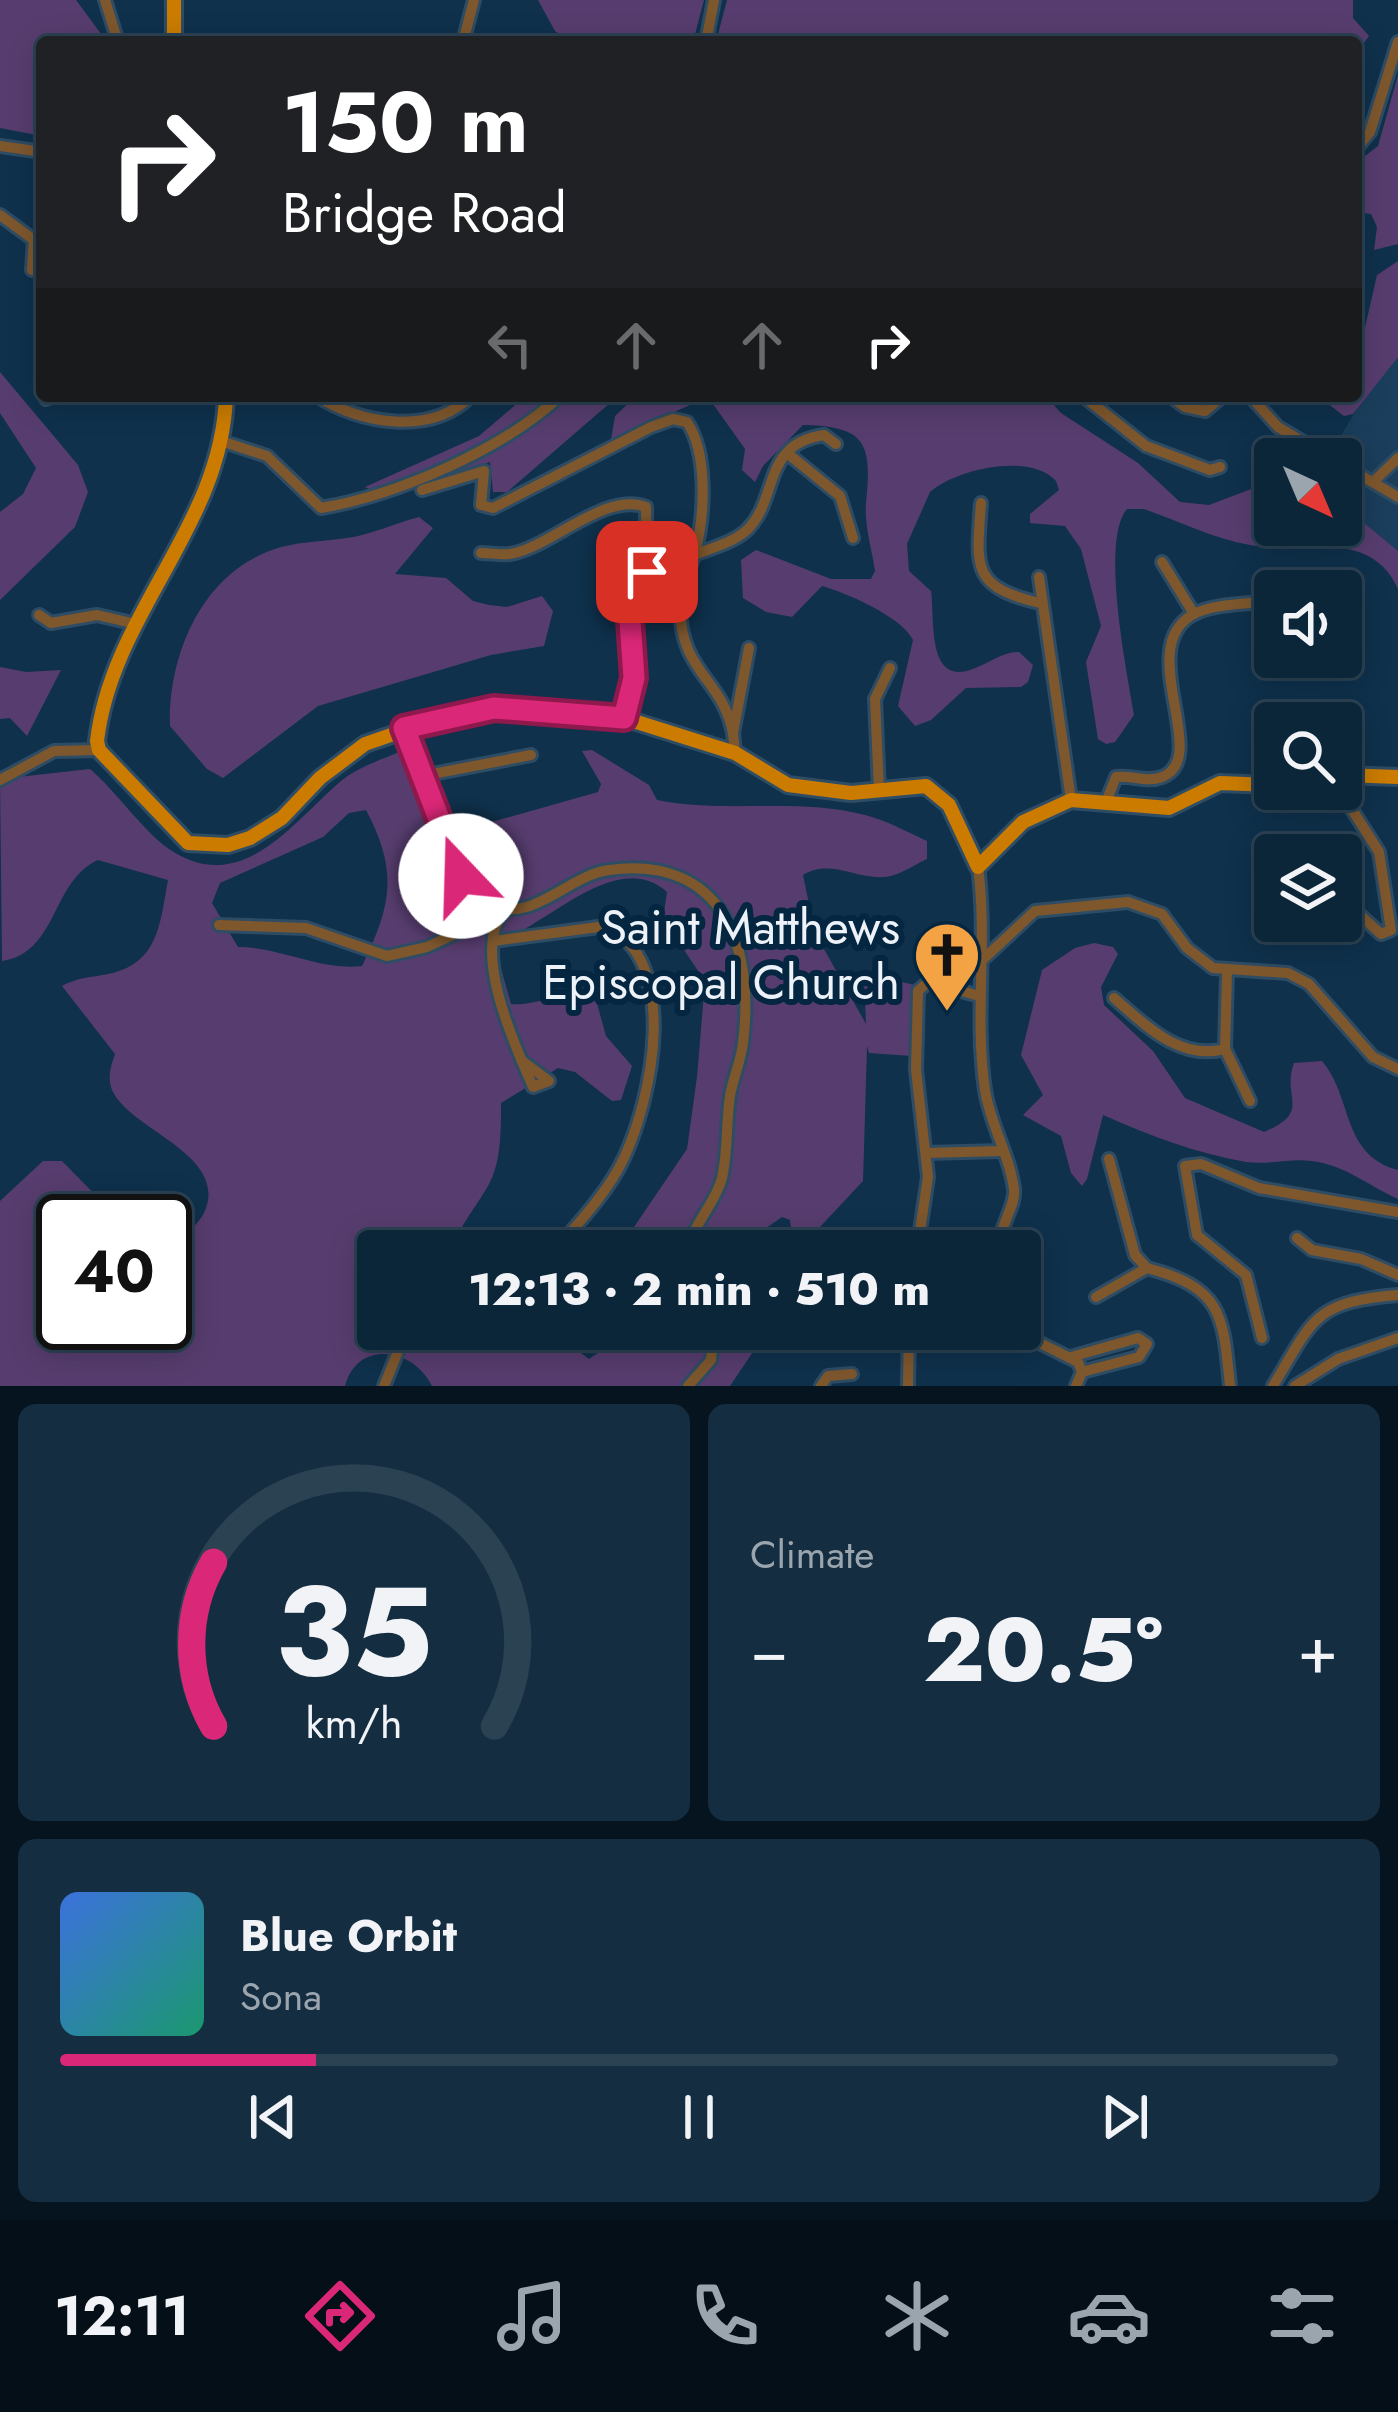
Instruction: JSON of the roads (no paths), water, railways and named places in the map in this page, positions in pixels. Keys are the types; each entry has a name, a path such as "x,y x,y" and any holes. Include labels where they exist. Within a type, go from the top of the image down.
{"main road":[{"path":"174,0 174,36"},
{"path":"226,402 224,442 205,502 132,623 99,724 99,750 133,781 176,836 198,847 228,845 282,818 351,752 404,728 494,708 624,718 735,753 788,785 879,790 920,784 940,795 978,867 1023,822 1071,800 1169,808 1220,783 1254,784"},
{"path":"1362,776 1398,778"}],"street":[{"path":"105,0 116,36"},
{"path":"465,36 474,0"},
{"path":"707,36 714,0"},
{"path":"1362,142 1370,132 1398,42"},
{"path":"0,146 36,151"},
{"path":"0,215 34,240 32,271"},
{"path":"330,402 368,418 410,421 451,410 462,402"},
{"path":"224,442 267,455 321,508 380,491 502,441 552,402"},
{"path":"1091,402 1146,446 1210,470 1220,467"},
{"path":"1179,402 1204,411 1215,402"},
{"path":"1256,402 1279,427 1297,438"},
{"path":"422,490 484,471 487,480 478,498 481,505 494,508 540,488 563,469 680,419 695,434 700,513 694,555 681,591 685,651 728,707 735,753"},
{"path":"694,555 748,528 787,452 813,436 824,435 836,444"},
{"path":"787,452 840,496 853,538"},
{"path":"1372,482 1398,458"},
{"path":"1362,476 1398,497"},
{"path":"481,553 514,554 607,511 634,502 646,506 647,572 629,606 634,678 624,718"},
{"path":"981,503 978,547 989,584 1000,593 1040,603"},
{"path":"1162,562 1194,614"},
{"path":"1039,577 1071,800"},
{"path":"1106,802 1116,777 1159,779 1176,760 1177,702 1167,652 1172,637 1194,614 1254,604"},
{"path":"39,615 51,623 97,615 132,623"},
{"path":"733,733 749,648"},
{"path":"879,790 875,700 890,668"},
{"path":"404,728 466,884 486,903 506,910"},
{"path":"0,780 54,751 99,750"},
{"path":"422,776 531,755"},
{"path":"1352,810 1379,852 1391,930 1381,934 1362,917"},
{"path":"978,867 985,917 976,995 985,1089 1014,1190 1000,1230"},
{"path":"219,926 306,928 387,956 428,946 506,910 540,902 594,873 634,869 685,876 708,892 725,914 743,976 743,1047 730,1091 722,1178 696,1230"},
{"path":"978,964 1035,911 1128,902 1162,914 1198,960 1226,972 1263,970 1310,984 1373,1057 1398,1069"},
{"path":"506,910 497,920 493,941 504,1011 521,1060"},
{"path":"493,941 606,926 635,946 649,979 650,1071 634,1134 622,1162 571,1230"},
{"path":"1226,972 1225,1049 1250,1101"},
{"path":"919,1230 926,1153 916,1070 918,991 928,982 976,995"},
{"path":"1114,998 1175,1045 1196,1052 1225,1049"},
{"path":"926,1153 1001,1151"},
{"path":"1109,1159 1135,1255 1147,1268 1199,1287 1221,1315 1230,1386"},
{"path":"1262,1338 1246,1274 1197,1235 1185,1175 1190,1161 1259,1188 1398,1212"},
{"path":"1297,1238 1312,1250 1361,1259 1398,1275"},
{"path":"1096,1298 1147,1268"},
{"path":"1273,1386 1319,1313 1352,1299 1398,1295"},
{"path":"1041,1347 1071,1357 1138,1338 1147,1344 1139,1357 1082,1372"},
{"path":"1295,1386 1338,1359 1398,1338"},
{"path":"384,1386 398,1350"},
{"path":"688,1386 711,1360 712,1350"},
{"path":"908,1350 908,1386"},
{"path":"1071,1357 1082,1372"},
{"path":"1076,1386 1082,1372"},
{"path":"821,1386 828,1376 852,1374"}],"place":[{"name":"Saint Matthews Episcopal Church","path":"947,1014"}]}
